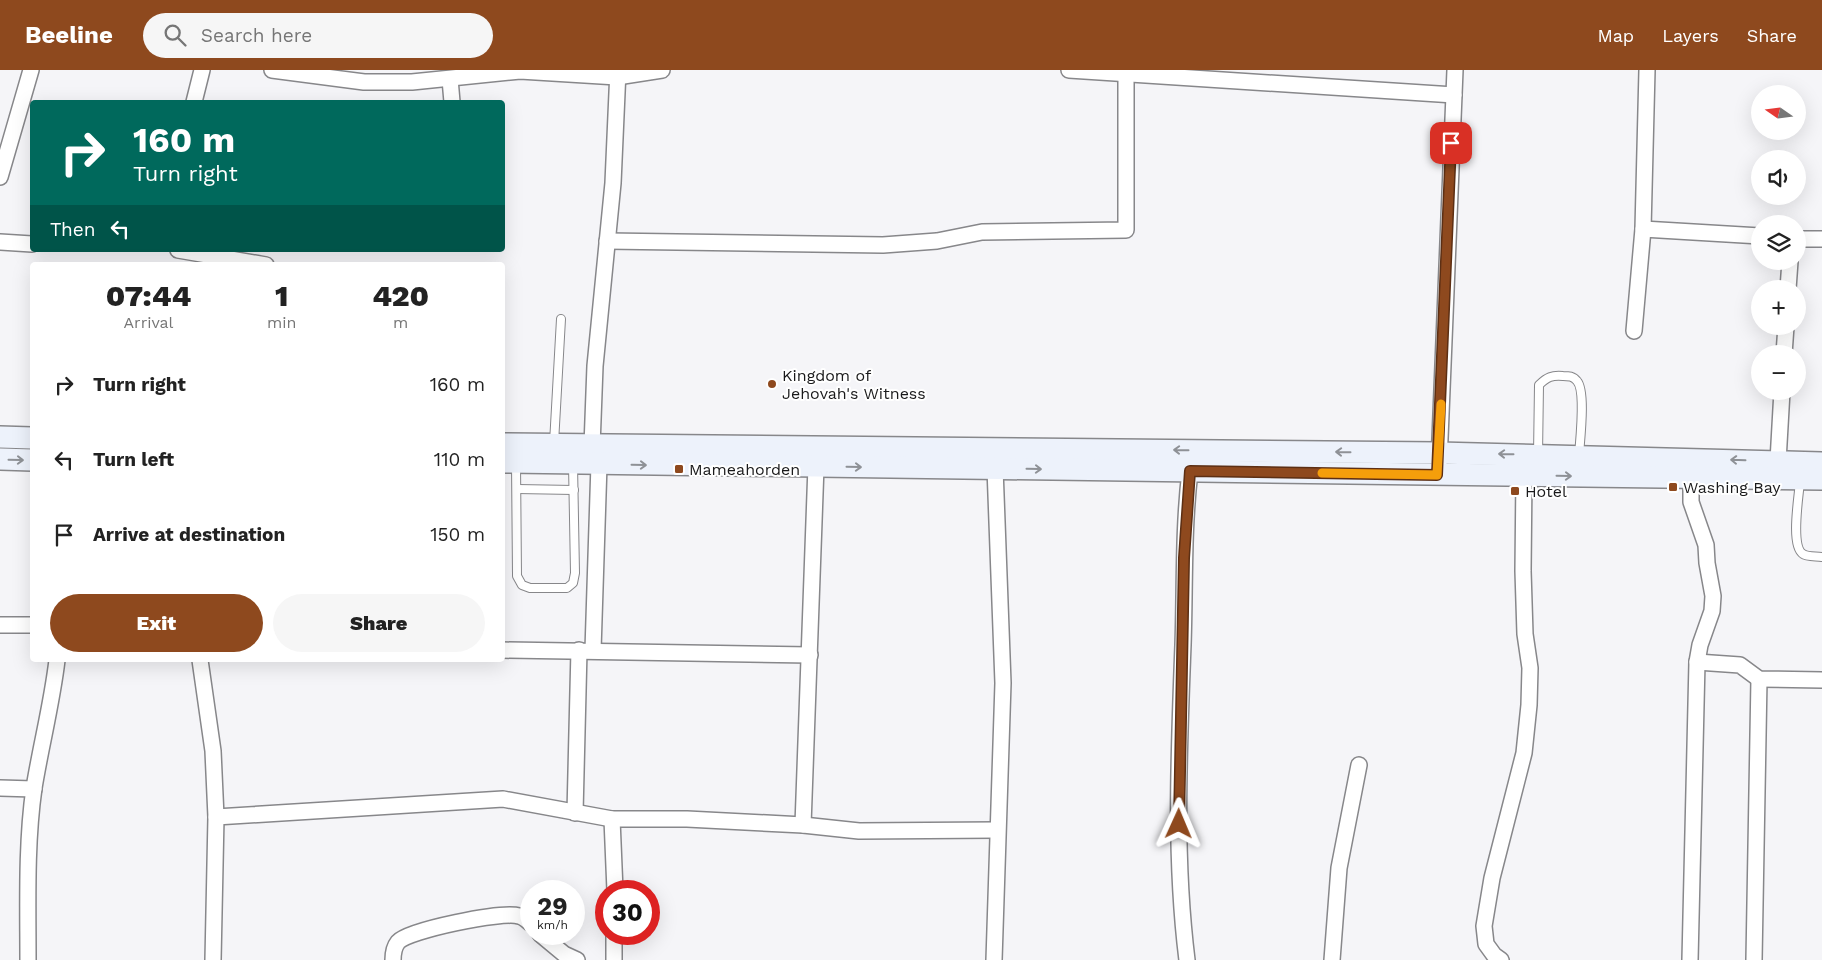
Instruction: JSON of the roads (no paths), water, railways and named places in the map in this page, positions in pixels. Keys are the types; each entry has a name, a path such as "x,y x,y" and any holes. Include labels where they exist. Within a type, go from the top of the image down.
{"street":[{"path":"0,177 31,70"},
{"path":"194,100 202,70"},
{"path":"272,70 365,76 412,82 520,71 618,74 662,70"},
{"path":"1069,70 1126,72 1454,94"},
{"path":"1437,475 1455,70"},
{"path":"1634,331 1643,229 1646,70"},
{"path":"606,241 883,245 938,241 982,232 1126,230 1126,72"},
{"path":"575,813 586,650 595,455 595,366 613,183 618,74"},
{"path":"450,79 452,100"},
{"path":"1643,229 1751,235"},
{"path":"1806,239 1822,239"},
{"path":"0,242 30,244"},
{"path":"190,252 248,262"},
{"path":"1778,462 1781,400"},
{"path":"0,437 30,438"},
{"path":"505,444 554,445 595,455 816,466 1822,479"},
{"path":"509,462 573,464 595,455 1439,454 1822,463"},
{"path":"0,460 30,460"},
{"path":"803,825 816,466"},
{"path":"994,960 996,830 1003,683 995,468"},
{"path":"1187,960 1182,920 1179,842 1179,747 1184,558 1190,471"},
{"path":"1501,960 1494,955 1486,944 1484,926 1492,878 1524,753 1529,705 1530,668 1525,634 1523,571 1524,475"},
{"path":"1690,960 1697,662 1700,645 1710,619 1713,596 1706,545 1691,502 1691,477"},
{"path":"0,625 30,625"},
{"path":"505,650 810,655"},
{"path":"28,960 29,867 34,788 54,691 57,662"},
{"path":"200,662 213,750 216,817 214,960"},
{"path":"1697,662 1740,665 1759,679 1822,680"},
{"path":"1754,960 1759,679"},
{"path":"1332,960 1339,868 1359,764"},
{"path":"0,788 34,788"},
{"path":"216,817 503,798 612,819 687,819 803,825 859,831 996,830"},
{"path":"612,819 615,880"},
{"path":"393,960 394,949 399,941 414,933 493,916 520,916"},
{"path":"553,945 564,954 576,960"},
{"path":"614,945 614,960"}],"lane":[{"path":"554,445 561,318"},
{"path":"1538,455 1539,385 1547,377 1571,376 1578,382 1581,394 1579,456"},
{"path":"509,462 517,489 517,576 522,585 530,588 568,588 573,583 575,573 573,464"},
{"path":"1800,479 1796,535 1797,547 1803,554 1822,557"},
{"path":"517,489 574,490"}],"place":[{"name":"Kingdom of Jehovah's Witness","path":"772,384"},
{"name":"Mameahorden","path":"679,469"},
{"name":"Washing Bay","path":"1673,487"},
{"name":"Hotel","path":"1515,491"}]}
